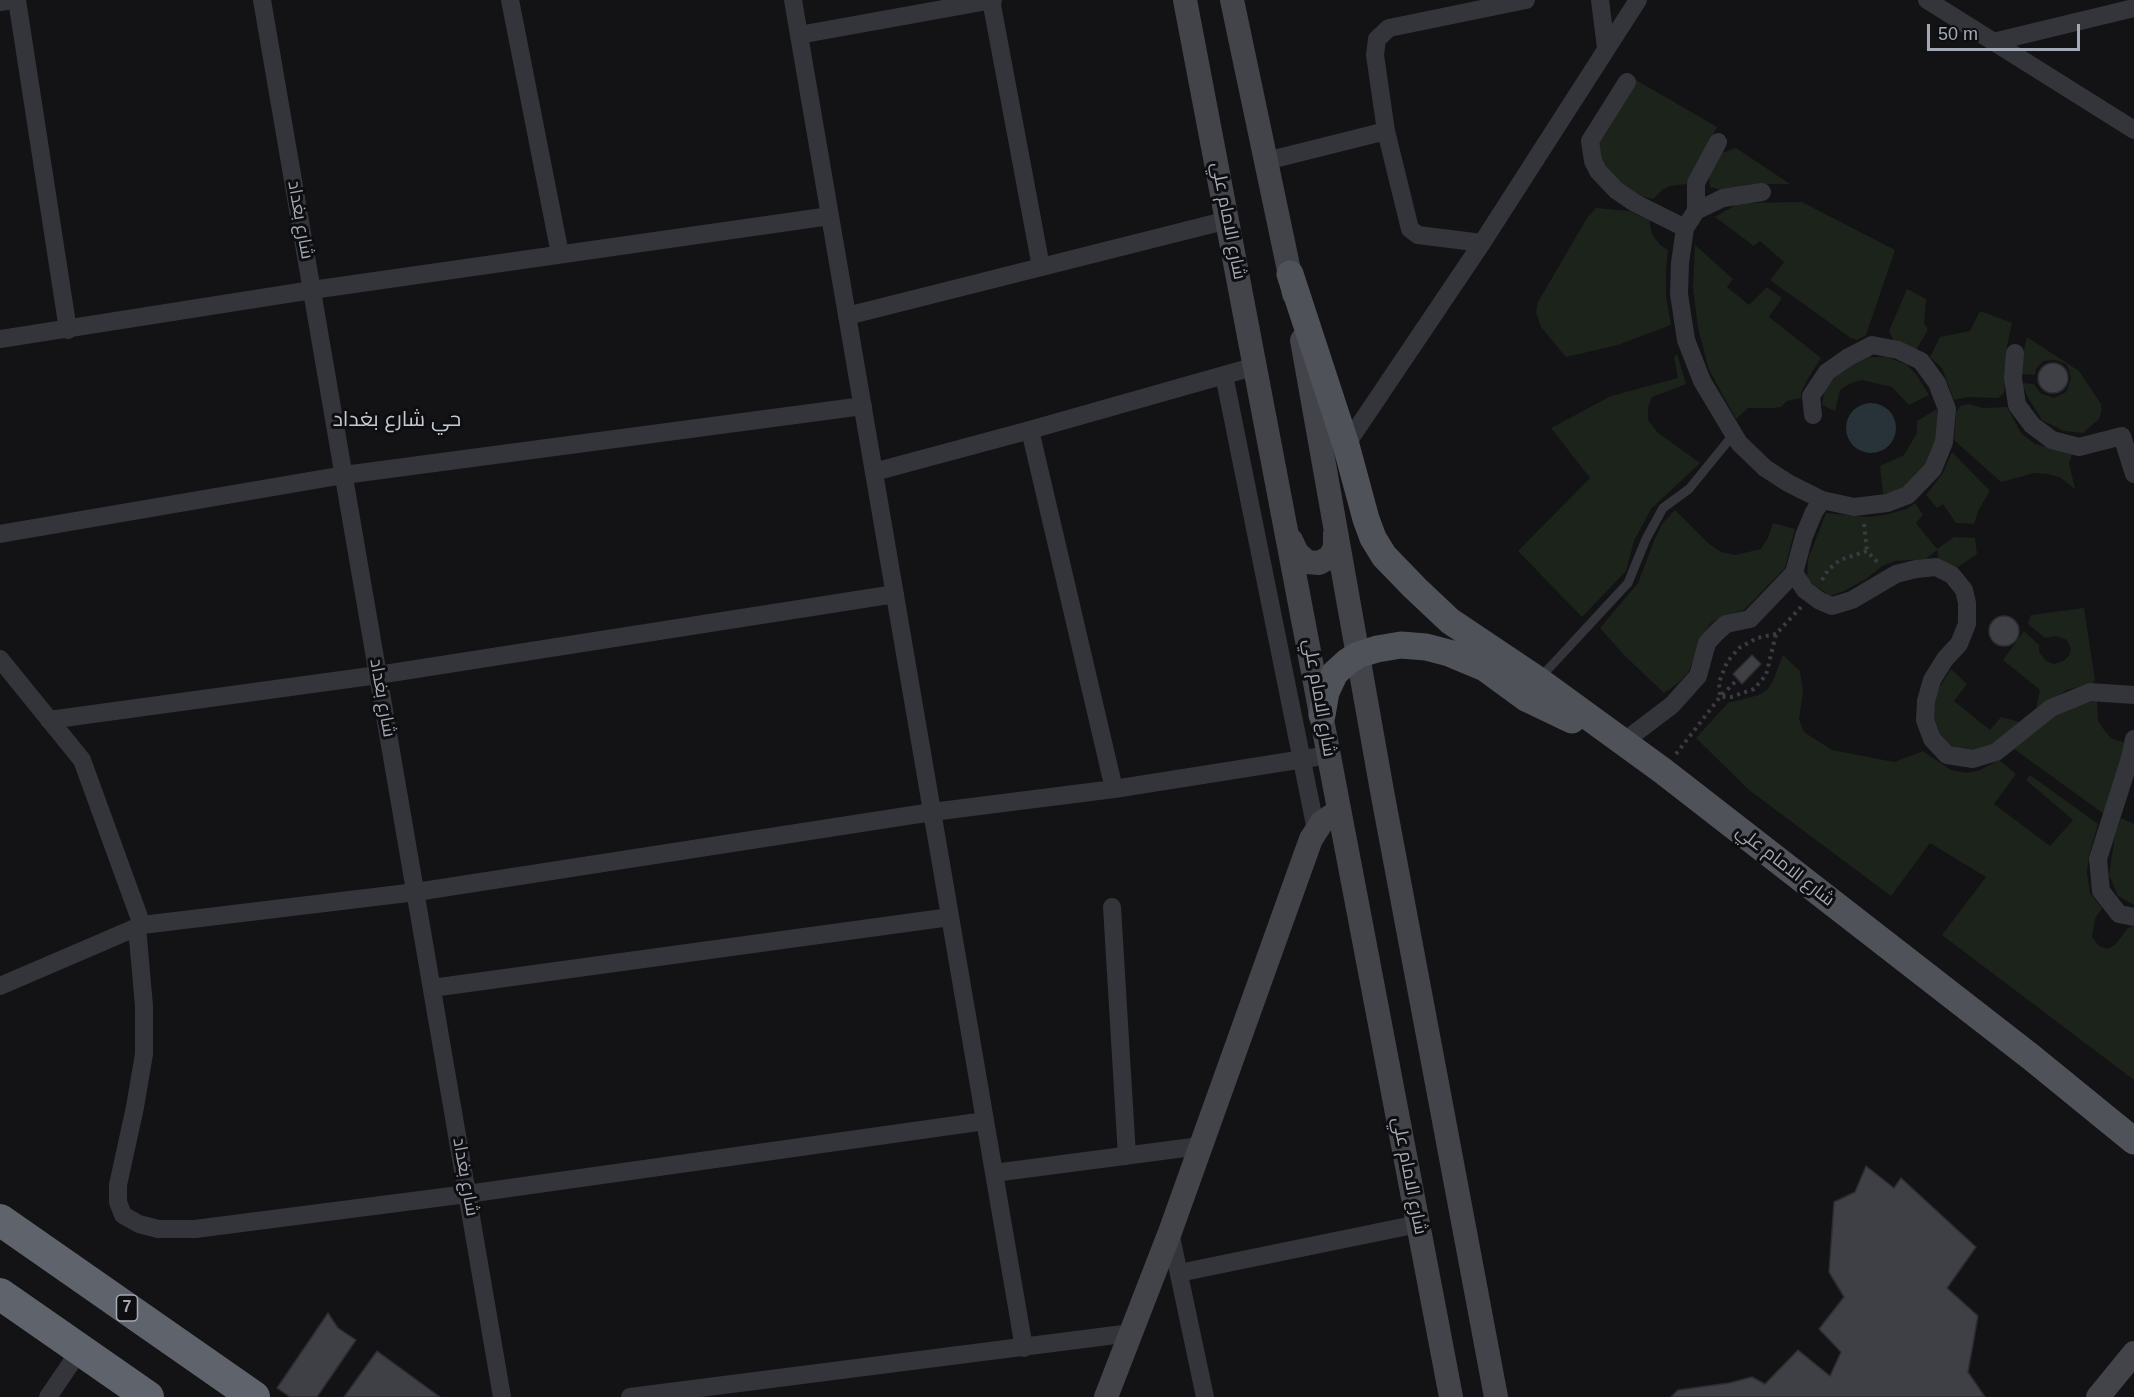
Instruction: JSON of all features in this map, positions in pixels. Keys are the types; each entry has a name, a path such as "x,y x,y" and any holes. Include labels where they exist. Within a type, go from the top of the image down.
{"highway":[{"name":"7","path":"0,1220 254,1397"},
{"path":"0,1294 148,1397"}],"main road":[{"name":"شارع الامام علي","path":"1185,0 1451,1397"},
{"name":"شارع الامام علي","path":"1233,0 1290,274 1358,655 1496,1397"},
{"name":"شارع الامام علي","path":"1290,274 1346,445 1366,519 1373,538 1384,556 1450,621 1539,680 1663,771 2031,1057 2134,1142"},
{"path":"1288,535 1298,553 1307,562 1319,563 1330,558 1335,547 1336,529"},
{"path":"1322,715 1326,692 1335,672 1347,662 1358,655 1377,649 1401,645 1426,647 1449,653 1485,668 1526,698 1622,743"},
{"path":"1106,1397 1170,1232 1316,830 1330,816 1339,811"},
{"path":"2098,1397 2134,1353"}],"street":[{"path":"0,2 15,0 68,330"},
{"name":"شارع بغداد","path":"262,0 502,1397"},
{"path":"510,0 560,254"},
{"path":"794,0 1024,1348"},
{"path":"800,35 992,0 1041,267"},
{"path":"1482,243 1418,235 1410,229 1386,132 1375,55 1377,39 1389,28 1526,0"},
{"path":"1600,0 1606,48"},
{"path":"1346,445 1482,243 1638,0"},
{"path":"1927,0 2134,130"},
{"path":"1993,42 2134,8"},
{"path":"1627,82 1590,141 1593,161 1598,171 1616,190 1635,203 1685,228"},
{"path":"1266,161 1386,132"},
{"path":"1696,211 1696,183 1718,142"},
{"path":"1762,192 1723,198 1696,211 1685,228 1680,263 1679,294 1686,340 1702,381 1738,443 1765,468 1788,483 1822,500 1854,507 1887,503 1908,495 1933,469 1944,442 1947,409 1937,383 1921,361 1898,350 1872,345 1827,372 1811,396 1813,415"},
{"path":"0,339 312,290 830,216"},
{"path":"848,315 1228,220"},
{"path":"2014,353 2013,378 2017,405 2032,425 2052,440 2079,447 2122,436 2134,474"},
{"path":"874,472 1256,366"},
{"path":"1224,375 1316,830"},
{"path":"0,534 344,475 863,406"},
{"path":"1030,430 1114,789"},
{"path":"1622,743 1672,705 1698,676 1707,643 1716,633 1726,624 1750,619 1794,573 1804,536 1822,500"},
{"path":"1794,573 1805,590 1820,601 1832,606 1852,600 1896,574 1936,567 1952,575 1964,590 1967,603 1967,624 1959,644 1932,680 1924,720 1932,739 1947,755 1973,759 1996,752 2051,708 2090,692 2134,695"},
{"path":"49,720 378,675 895,594"},
{"path":"0,659 82,760 140,926 144,1054 118,1185 118,1202 123,1215 139,1224 158,1230 195,1229 467,1194 985,1121"},
{"path":"2134,740 2098,859 2101,891 2119,914 2134,917"},
{"path":"0,986 140,926 416,892 932,812 1114,789 1329,755"},
{"path":"1112,907 1127,1156"},
{"path":"432,988 950,917"},
{"path":"994,1173 1200,1146"},
{"path":"1179,1273 1418,1224"},
{"path":"1170,1232 1205,1397"},
{"path":"630,1397 1131,1333"},
{"path":"48,1397 80,1350"}],"lane":[{"path":"1539,680 1628,583 1646,540 1663,508 1689,489 1733,435"}],"path":[{"path":"1862,506 1867,551 1890,578"},
{"path":"1720,696 1731,698 1754,689 1766,675 1776,634 1812,595 1828,570 1840,560 1867,551"},
{"path":"1720,696 1719,682 1727,662 1739,648 1756,638 1776,634"},
{"path":"1663,771 1720,696 1738,679"}],"shaded area":[{"path":"1636,80 1717,127 1686,184 1670,186 1653,199 1640,196 1617,182 1601,163 1598,143"},
{"path":"1736,148 1790,184 1763,184 1721,190 1710,187 1709,178 1721,153"},
{"path":"1802,202 1895,250 1866,335 1857,340 1770,280 1784,262 1760,241 1754,246 1715,217 1739,203"},
{"path":"1596,208 1629,211 1649,220 1652,234 1660,245 1668,250 1666,297 1671,325 1618,345 1566,357 1541,327 1536,312 1538,302 1587,218"},
{"path":"1695,245 1733,279 1727,287 1749,305 1767,287 1782,298 1769,317 1821,358 1806,382 1801,398 1787,401 1781,407 1748,408 1736,419 1709,370 1698,328 1693,288"},
{"path":"1907,289 1926,299 1924,323 1928,330 1916,350 1894,341 1889,331"},
{"path":"1980,311 2012,323 2007,346 2004,393 1998,398 1968,397 1954,400 1942,368 1930,357 1940,337 1970,331"},
{"path":"2027,337 2079,371 2101,404 2099,419 2083,433 2064,431 2042,420 2027,396 2022,383 2034,384 2040,393 2054,398 2066,392 2071,379 2066,364 2055,360 2043,361 2036,369 2035,375 2022,374"},
{"path":"1677,354 1686,384 1652,397 1648,408 1648,420 1658,433 1700,463 1651,509 1634,541 1626,571 1582,617 1518,551 1590,478 1551,428 1611,396 1678,378 1674,357"},
{"path":"1869,357 1886,357 1906,364 1916,374 1929,395 1909,405 1892,387 1862,380 1851,383 1840,390 1835,411 1822,405 1825,387 1843,370"},
{"path":"1866,403 1876,403 1889,410 1896,423 1896,433 1889,446 1876,453 1866,453 1857,449 1850,442 1846,433 1846,423 1850,414 1857,407"},
{"path":"1968,404 1983,408 2007,407 2021,433 2035,444 2073,453 2069,463 2075,489 2061,478 2048,474 2034,473 2001,482 1954,440 1956,412 1960,406"},
{"path":"1937,409 1938,438 1928,461 1913,481 1897,491 1883,494 1880,466 1904,455 1917,433 1917,421"},
{"path":"1952,452 1990,491 1979,509 1974,524 1956,523 1943,504 1937,508 1926,495 1943,473"},
{"path":"1915,503 1923,515 1916,523 1937,549 1954,537 1975,538 1977,554 1958,567 1939,562 1937,550 1926,559 1895,561 1882,566 1866,579 1844,591 1830,596 1807,580 1808,559 1826,513 1868,517 1907,509"},
{"path":"1675,510 1708,543 1721,552 1735,555 1761,549 1773,523 1795,529 1785,568 1744,610 1721,617 1710,624 1688,673 1664,693 1624,655 1600,628 1638,583 1662,524"},
{"path":"2084,608 2095,680 2093,683 2067,690 2036,709 2040,690 2003,660 2024,631 2039,645 2039,652 2046,661 2054,664 2065,660 2071,648 2067,640 2056,636 2045,638 2028,624 2031,615"},
{"path":"1783,655 1800,671 1803,691 1799,719 1804,732 1832,750 1894,762 1923,751 1951,770 1967,773 1980,770 1999,760 2016,774 1994,804 2050,846 2073,820 2026,780 2030,775 2098,824 2087,873 2090,893 2102,908 2095,919 2092,937 2099,946 2108,949 2116,944 2128,928 2134,926 2134,1080 1942,935 1986,877 1930,843 1891,896 1749,790 1696,738 1728,703 1759,695 1767,690"},
{"path":"1951,669 1967,684 1954,701 1990,730 2001,717 2020,722 1996,742 1982,748 1959,750 1949,745 1939,737 1932,717 1937,691"},
{"path":"2097,700 2098,721 2112,739 2126,743 2104,814 2014,749 2051,718"},
{"path":"2121,818 2134,824 2134,905 2118,896 2109,875 2115,835"}],"building":[{"path":"2053,363 2064,367 2068,378 2064,389 2053,393 2042,389 2038,378 2042,367"},
{"path":"2004,616 2015,620 2019,631 2015,642 2004,646 1993,642 1989,631 1993,620"},
{"path":"1752,655 1761,664 1742,684 1733,674"},
{"path":"1866,1166 1894,1188 1901,1178 1976,1247 1947,1288 1978,1316 1968,1372 1985,1397 1671,1397 1678,1390 1729,1383 1752,1377 1765,1384 1798,1350 1830,1376 1841,1352 1819,1329 1844,1297 1829,1272 1834,1202 1855,1192"},
{"path":"328,1313 338,1328 356,1340 317,1397 290,1397 277,1388"},
{"path":"377,1351 440,1397 344,1397"}],"district":[{"name":"حي شارع بغداد","path":"397,420"}]}
